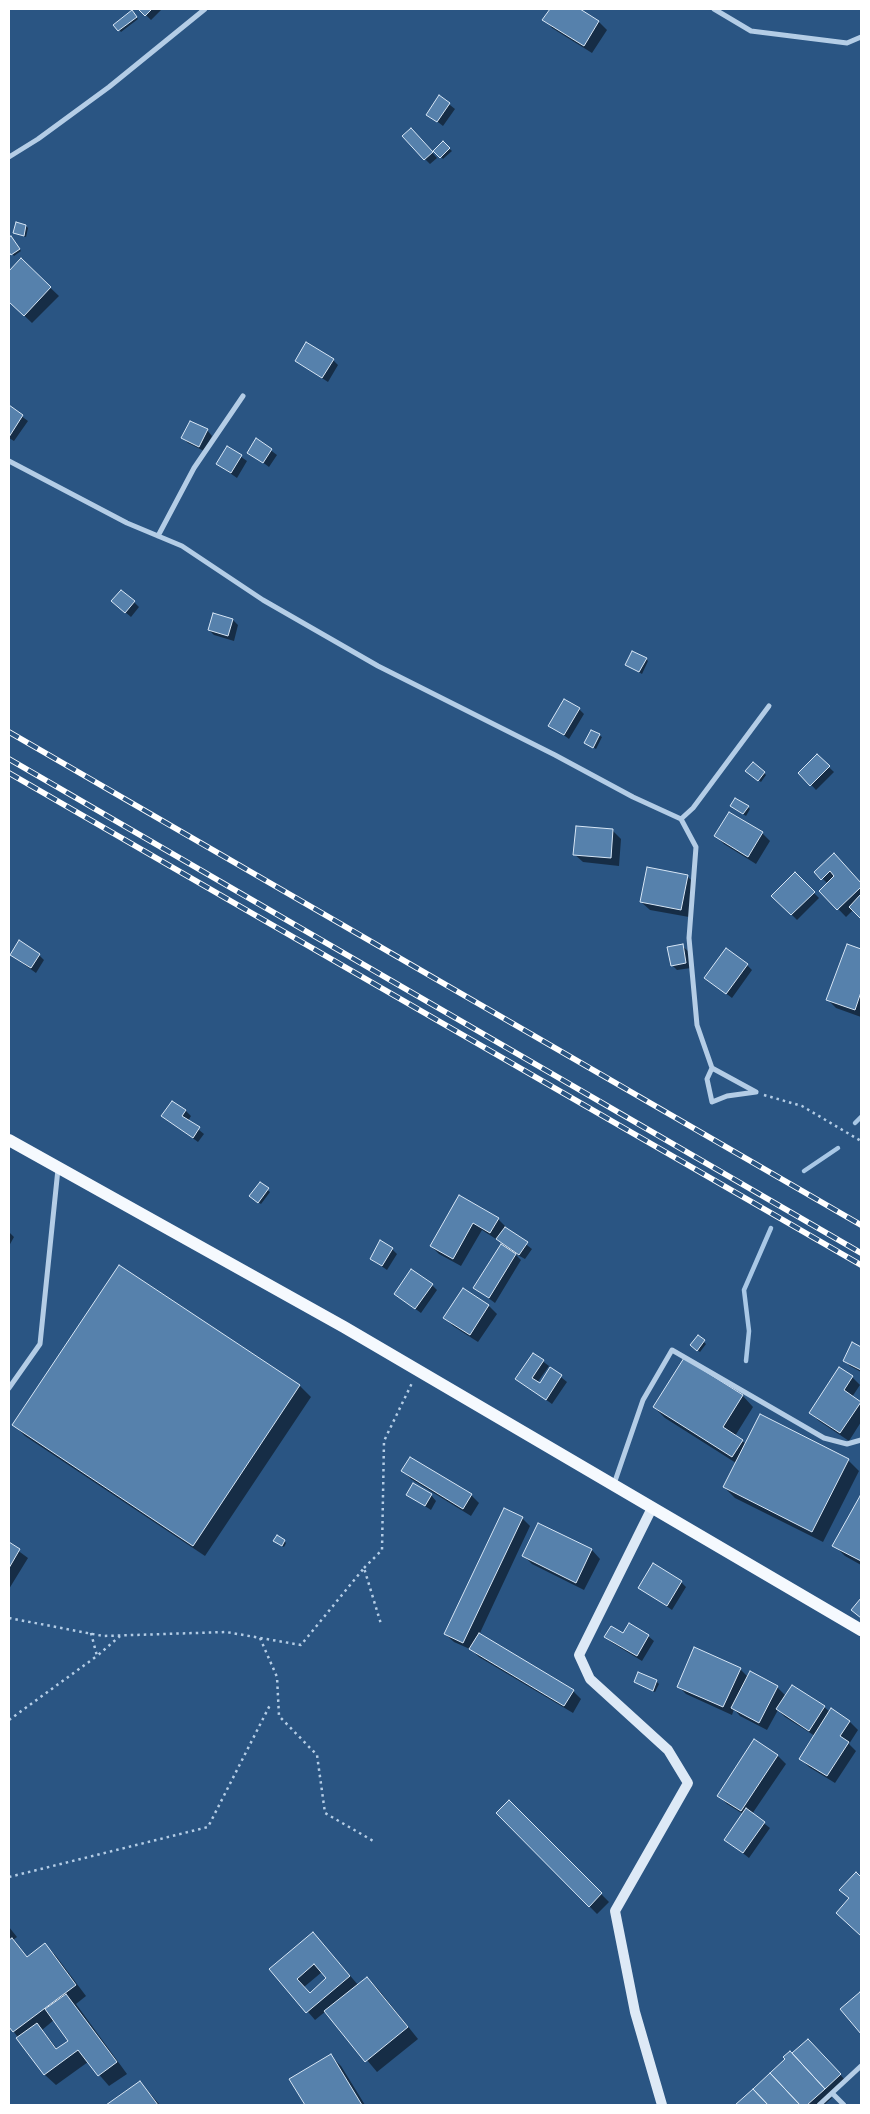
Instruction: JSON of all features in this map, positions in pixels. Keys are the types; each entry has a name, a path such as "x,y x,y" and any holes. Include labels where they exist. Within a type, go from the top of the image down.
{"main road":[{"path":"9,1140 335,1322 861,1630"}],"street":[{"path":"9,157 38,139 109,87 205,9"},
{"path":"714,9 751,30 847,43 861,37"},
{"path":"158,536 194,468 243,396"},
{"path":"9,461 127,523 182,546 263,600 378,666 546,751 633,798 681,819 696,847 689,938 697,1025 712,1068 756,1092"},
{"path":"681,819 693,808 769,706"},
{"path":"712,1068 707,1079 712,1102 727,1096 756,1092"},
{"path":"9,1388 40,1344 58,1169"},
{"path":"613,1485 643,1400 672,1350 824,1438 847,1444 861,1440"},
{"path":"652,1508 579,1655 590,1679 668,1750 688,1783 615,1911 635,2012 662,2105"},
{"path":"819,2105 861,2066"},
{"path":"832,2093 844,2105"}],"path":[{"path":"756,1092 802,1106 861,1141"},
{"path":"9,1618 103,1636 226,1632 301,1645 364,1568 382,1550 384,1441 418,1370"},
{"path":"364,1568 381,1624"},
{"path":"91,1633 97,1656"},
{"path":"9,1720 97,1656 121,1635"},
{"path":"260,1638 277,1677 279,1716 317,1755 325,1813 375,1842"},
{"path":"9,1877 208,1827 270,1705"}],"building":[{"path":"138,9 152,9 145,16"},
{"path":"550,9 580,9 599,21 584,46 542,20"},
{"path":"132,10 137,17 118,31 113,25"},
{"path":"439,95 450,103 437,122 426,115"},
{"path":"411,128 433,152 424,160 402,136"},
{"path":"443,141 450,148 440,158 433,151"},
{"path":"16,222 26,225 24,236 13,233"},
{"path":"11,236 20,249 11,255 9,252 9,237"},
{"path":"21,258 51,287 24,316 9,302 9,271"},
{"path":"306,342 334,359 322,378 295,361"},
{"path":"9,405 23,415 9,437"},
{"path":"190,421 208,429 199,447 181,438"},
{"path":"256,438 272,449 263,463 247,453"},
{"path":"227,446 242,455 231,473 216,464"},
{"path":"121,590 135,601 125,613 111,601"},
{"path":"213,613 233,619 228,636 208,630"},
{"path":"632,651 647,658 639,672 625,665"},
{"path":"564,699 580,708 564,735 548,726"},
{"path":"591,730 600,734 593,748 584,743"},
{"path":"817,754 830,766 810,786 798,773"},
{"path":"753,762 765,772 758,781 745,771"},
{"path":"735,798 749,806 743,814 730,806"},
{"path":"729,812 763,832 748,857 714,836"},
{"path":"576,826 613,829 611,858 573,855"},
{"path":"834,853 861,883 861,887 837,910 819,891 834,876 830,871 821,880 814,872"},
{"path":"647,867 688,875 681,910 640,902"},
{"path":"795,872 815,892 791,915 771,896"},
{"path":"861,894 861,919 849,907"},
{"path":"19,940 40,954 31,968 10,955"},
{"path":"683,944 686,963 671,966 667,947"},
{"path":"847,944 861,949 861,992 855,1010 826,1000"},
{"path":"726,948 748,964 726,994 704,978"},
{"path":"172,1101 186,1110 182,1116 200,1127 193,1138 161,1116"},
{"path":"260,1182 269,1188 258,1203 249,1196"},
{"path":"459,1195 499,1218 490,1233 473,1223 453,1259 430,1246"},
{"path":"505,1227 528,1242 519,1255 496,1239"},
{"path":"380,1240 393,1248 382,1266 370,1259"},
{"path":"501,1244 516,1254 489,1298 473,1288"},
{"path":"119,1265 300,1385 193,1546 12,1425"},
{"path":"411,1269 433,1284 415,1309 394,1294"},
{"path":"463,1288 489,1305 470,1335 443,1318"},
{"path":"698,1335 705,1340 697,1351 690,1345"},
{"path":"852,1342 861,1347 861,1370 843,1361"},
{"path":"533,1353 544,1360 532,1378 540,1383 550,1367 562,1375 546,1400 515,1379"},
{"path":"684,1358 743,1395 723,1427 743,1440 732,1457 653,1407"},
{"path":"839,1367 853,1376 844,1390 861,1402 840,1433 809,1413"},
{"path":"760,1414 849,1459 812,1532 723,1487"},
{"path":"410,1457 472,1494 463,1509 401,1471"},
{"path":"413,1483 432,1494 425,1506 406,1495"},
{"path":"861,1497 861,1561 832,1546"},
{"path":"504,1508 523,1517 463,1643 444,1634"},
{"path":"538,1523 592,1549 576,1583 522,1556"},
{"path":"277,1535 285,1540 282,1546 273,1541"},
{"path":"9,1542 20,1549 9,1568"},
{"path":"653,1563 682,1581 667,1606 638,1588"},
{"path":"861,1598 861,1618 851,1610"},
{"path":"629,1623 649,1635 637,1656 604,1637 611,1626 623,1633"},
{"path":"479,1633 574,1690 564,1706 469,1649"},
{"path":"694,1647 741,1668 723,1707 677,1687"},
{"path":"750,1671 778,1686 759,1723 731,1708"},
{"path":"638,1672 657,1680 653,1691 634,1682"},
{"path":"792,1685 825,1706 809,1731 776,1709"},
{"path":"831,1708 850,1721 840,1736 849,1742 827,1776 799,1759"},
{"path":"754,1739 778,1755 741,1811 717,1796"},
{"path":"509,1800 602,1893 589,1907 496,1813"},
{"path":"746,1808 765,1822 743,1853 724,1840"},
{"path":"856,1872 861,1877 861,1936 836,1913 849,1898 839,1890"},
{"path":"313,1932 350,1976 306,2013 269,1969","holes":["314,1964 326,1978 310,1993 297,1979"]},
{"path":"12,1938 27,1957 45,1943 76,1985 13,2032 9,2027 9,1940"},
{"path":"367,1977 408,2027 365,2062 324,2011"},
{"path":"860,1992 861,1994 861,2034 840,2009"},
{"path":"66,1994 117,2062 98,2076 78,2050 44,2075 16,2038 37,2023 56,2049 68,2041 45,2009"},
{"path":"808,2039 841,2074 825,2089 792,2053"},
{"path":"790,2051 825,2089 807,2105 800,2105 770,2073 785,2059 783,2057"},
{"path":"331,2054 362,2105 305,2105 289,2079"},
{"path":"770,2073 800,2105 768,2105 753,2089"},
{"path":"140,2081 158,2105 106,2105"},
{"path":"753,2089 768,2105 735,2105"}],"waterway":[{"path":"855,1123 861,1117"},
{"path":"804,1171 838,1148"},
{"path":"746,1361 749,1331 744,1290 771,1228"}],"railway":[{"path":"9,732 861,1225"},
{"path":"9,759 861,1253"},
{"path":"9,773 861,1265"}]}
